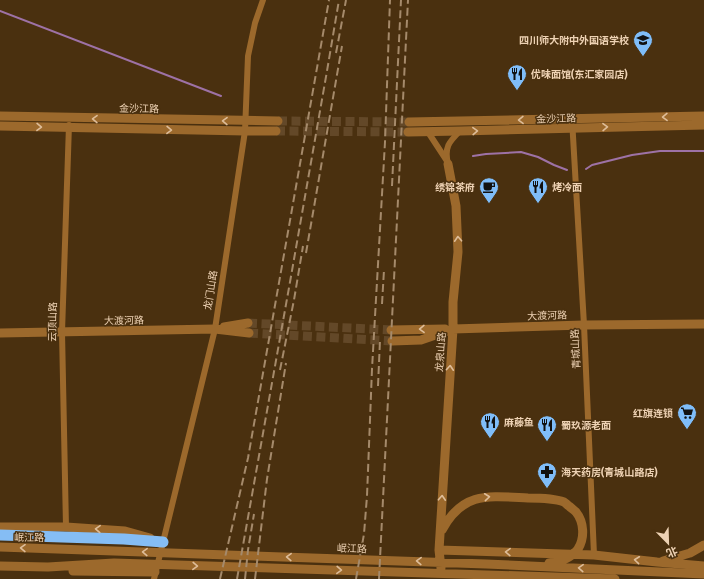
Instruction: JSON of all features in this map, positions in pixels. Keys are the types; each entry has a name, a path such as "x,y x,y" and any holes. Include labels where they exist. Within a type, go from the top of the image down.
{"highway":[{"path":"0,536 124,539 163,542"}],"street":[{"name":"龙门山路","path":"154,576 214,328 245,131 248,56 255,23 263,0"},
{"name":"金沙江路","path":"0,116 69,123 276,131"},
{"name":"金沙江路","path":"704,116 572,123 460,131 428,132 409,127 572,123 704,125"},
{"name":"金沙江路","path":"0,126 69,123 278,121"},
{"name":"云顶山路","path":"66,527 62,332 69,123"},
{"name":"青城山路","path":"572,123 584,325 594,555"},
{"name":"龙泉山路","path":"442,579 439,550 453,329 453,302 458,252 456,206 446,151 449,144 460,131"},
{"path":"428,132 448,164"},
{"path":"214,328 248,323"},
{"name":"大渡河路","path":"392,341 421,340 453,329 584,325 704,324"},
{"name":"大渡河路","path":"0,333 214,328 249,333"},
{"path":"391,330 453,329"},
{"path":"436,579 436,553 441,532 447,521 456,510 477,498 491,496 546,499 564,502 576,511 581,521 583,530 578,550 568,558 559,561 525,566"},
{"path":"0,527 66,527 125,531 163,542"},
{"path":"657,562 690,553 704,545"},
{"name":"岷江路","path":"0,547 704,574"},
{"path":"439,550 594,555 704,566"},
{"path":"0,567 48,567 114,563 615,579"},
{"path":"0,567 154,576"}],"waterway":[{"path":"0,11 221,96"},
{"path":"586,169 592,165 632,155 660,151 704,151"},
{"path":"473,156 521,152 538,157 567,170"}],"tunnel":[{"path":"278,121 409,122"},
{"path":"276,131 408,132"},
{"path":"248,323 391,330"},
{"path":"249,333 392,341"}],"railway":[{"path":"220,579 248,458 329,0"},
{"path":"237,579 339,0"},
{"path":"336,53 346,0"},
{"path":"356,579 364,534 367,496 372,369 385,142 390,0"},
{"path":"392,186 401,0"},
{"path":"379,579 408,0"},
{"path":"306,253 342,46"},
{"path":"280,370 303,246"},
{"path":"382,304 384,270"},
{"path":"378,386 380,340"},
{"path":"255,579 267,479 286,363"},
{"path":"245,579 254,514"}],"place":[{"name":"四川师大附中外国语学校","path":"643,57"},
{"name":"优味面馆(东汇家园店)","path":"517,91"},
{"name":"绣锦茶府","path":"489,204"},
{"name":"烤冷面","path":"538,204"},
{"name":"红旗连锁","path":"687,430"},
{"name":"麻藤鱼","path":"490,439"},
{"name":"蜀玖源老面","path":"547,442"},
{"name":"海天药房(青城山路店)","path":"547,489"}]}
